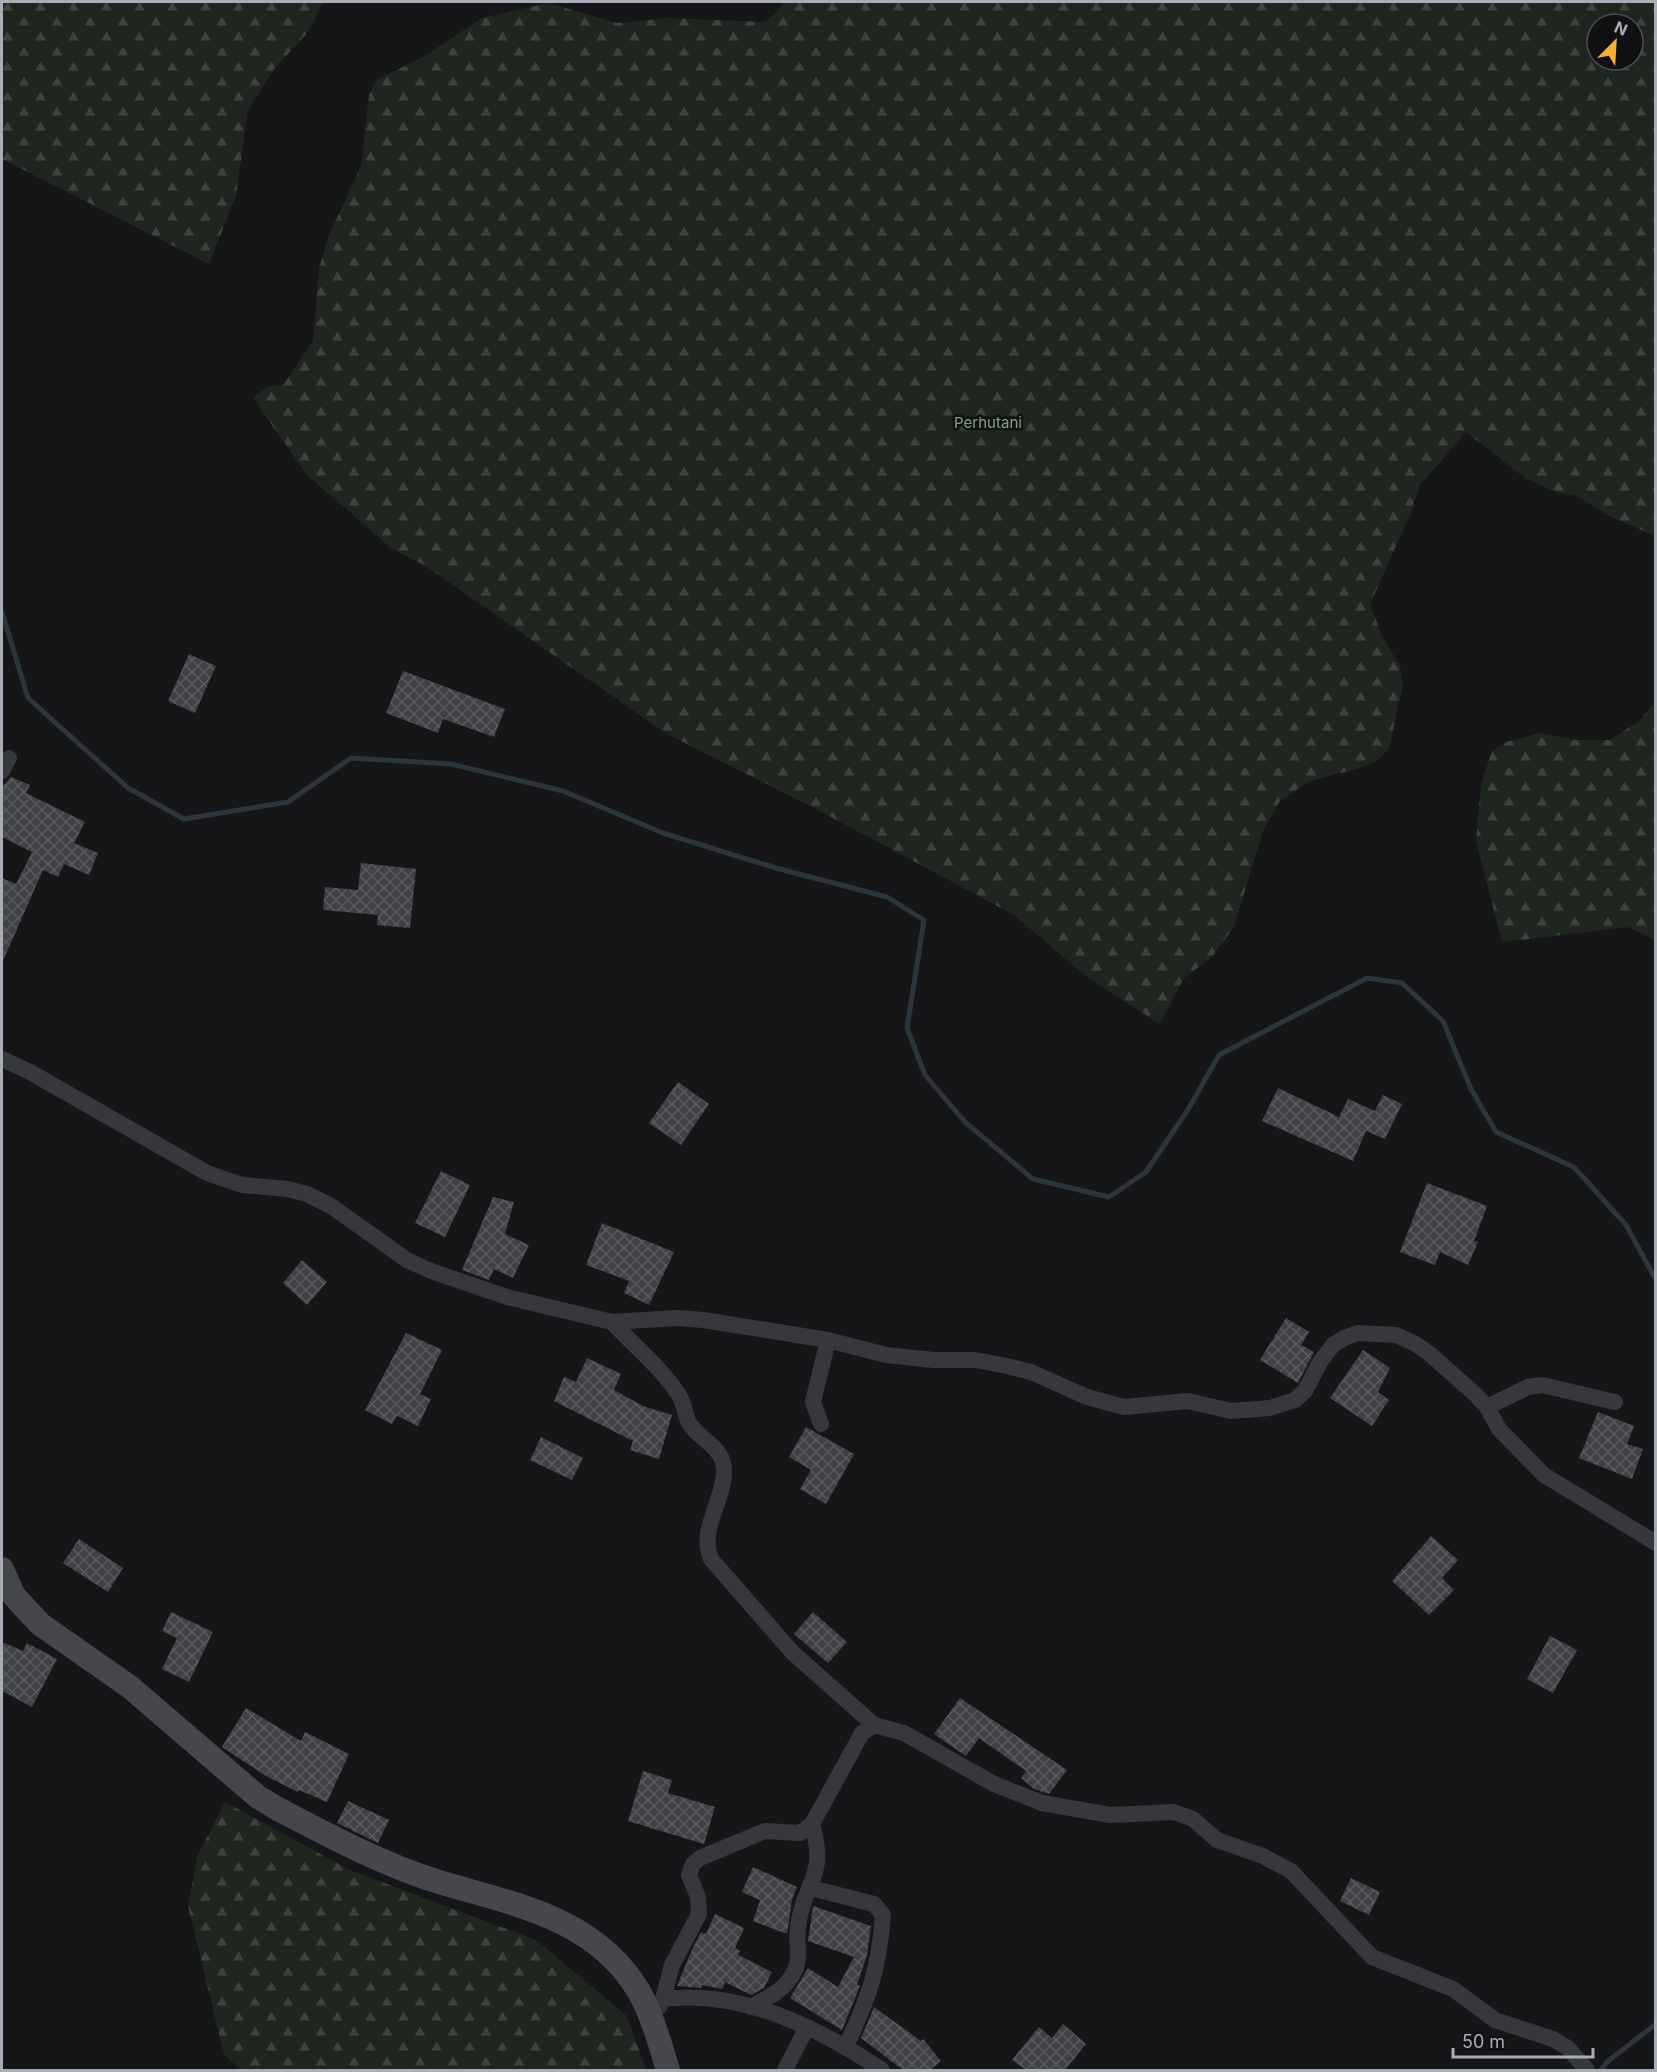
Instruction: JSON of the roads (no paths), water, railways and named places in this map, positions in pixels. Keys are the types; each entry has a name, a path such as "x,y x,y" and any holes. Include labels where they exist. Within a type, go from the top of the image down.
{"street":[{"path":"2,1059 30,1072 207,1173 242,1185 288,1189 315,1198 331,1206 407,1260 431,1271 507,1297 612,1322 677,1318 703,1320 828,1340 886,1355 934,1360 976,1360 1007,1366 1031,1372 1087,1397 1124,1407 1188,1401 1231,1411 1270,1408 1295,1400 1305,1391 1320,1362 1333,1345 1358,1333 1376,1332 1396,1335 1414,1343 1487,1407 1499,1429 1544,1475 1656,1543"},
{"path":"612,1322 675,1390 684,1404 690,1424 719,1452 724,1461 723,1482 707,1539 707,1549 711,1559 792,1652 874,1725 904,1733 994,1784 1042,1803 1110,1815 1174,1812 1193,1819 1217,1840 1263,1856 1291,1871 1372,1957 1453,1989 1496,2020 1553,2039 1568,2048 1586,2069"},
{"path":"820,1424 813,1402 828,1340"},
{"path":"1487,1407 1528,1387 1542,1385 1615,1402"},
{"path":"2,1569 14,1596 40,1624 130,1687 258,1797 299,1820 408,1870 518,1903 580,1932 624,1969 639,1992 668,2070"},
{"path":"651,2021 663,1999 672,1965 699,1914 698,1897 689,1875 693,1864 699,1858 736,1845 755,1834 765,1831 800,1833 812,1824 862,1733 874,1725"},
{"path":"751,2007 780,1990 796,1969 800,1956 797,1940 800,1917 811,1888 819,1853 812,1824"},
{"path":"811,1888 874,1904 883,1915 880,1958 874,1980 846,2046"},
{"path":"663,1999 700,1998 771,2012 846,2046 882,2070"},
{"path":"785,2070 807,2027"}],"waterway":[{"path":"2,612 28,698 128,788 184,819 288,802 351,758 451,764 563,791 663,833 776,868 887,897 924,920 907,1028 925,1075 965,1122 1033,1179 1109,1197 1146,1172 1189,1108 1219,1055 1367,978 1402,983 1443,1021 1471,1089 1496,1132 1574,1167 1626,1225 1656,1280"},
{"path":"1601,2070 1608,2061 1656,2024"}],"park label":[{"name":"Perhutani","path":"988,423"}]}
